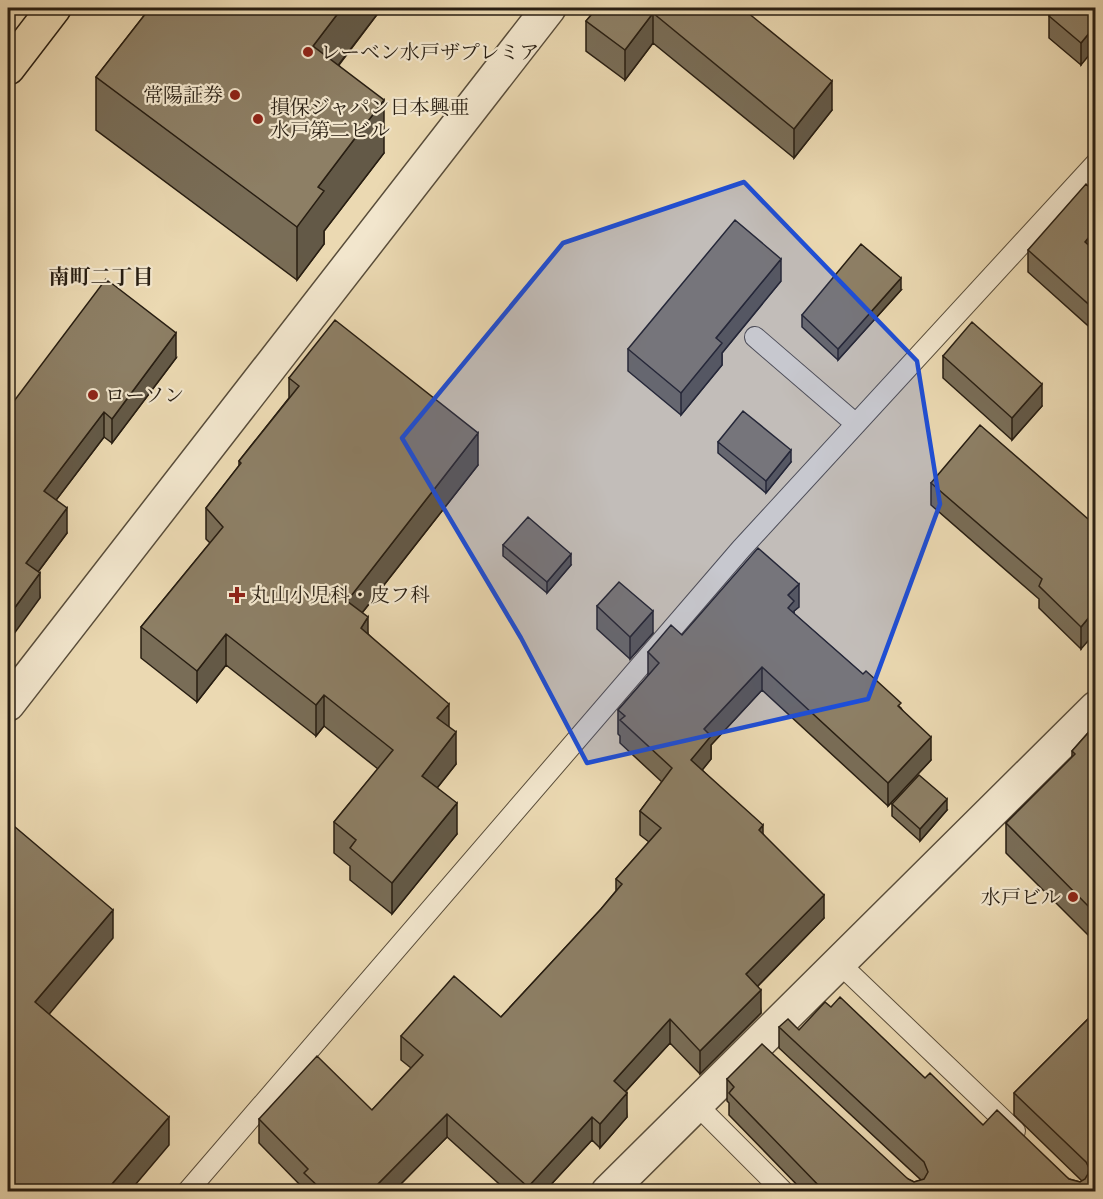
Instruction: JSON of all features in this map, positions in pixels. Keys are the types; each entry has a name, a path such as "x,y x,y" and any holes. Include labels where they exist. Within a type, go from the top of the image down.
{"highway":[{"path":"8,68 54,8"}],"street":[{"path":"8,704 549,8"},
{"path":"608,1191 696,1104 766,1051 839,963 1095,708"}],"lane":[{"path":"187,1191 741,549 1095,163"},
{"path":"755,337 856,424"},
{"path":"839,963 1026,1143"},
{"path":"696,1104 784,1191"}],"highlighted area":[{"path":"744,182 917,361 940,504 868,699 587,763 521,638 402,438 563,243"}],"building":[{"path":"150,8 342,8 313,46 384,100 318,187 324,191 297,227 96,77"},
{"path":"597,8 742,8 832,81 794,129 653,13 625,50 586,21"},
{"path":"1056,8 1095,8 1095,26 1081,43 1049,16"},
{"path":"1086,184 1095,193 1095,230 1085,242 1095,251 1095,310 1028,250"},
{"path":"735,220 781,259 716,338 722,343 681,393 628,349"},
{"path":"861,244 901,278 838,349 802,315"},
{"path":"106,279 176,333 112,419 104,412 44,491 67,508 26,563 40,573 8,617 8,409"},
{"path":"335,320 478,433 347,601 368,617 361,628 449,704 437,718 456,732 422,776 457,803 392,883 350,848 356,840 334,822 393,750 324,695 316,705 226,634 197,671 141,627 223,527 206,508 241,463 239,461 299,386 289,378"},
{"path":"972,322 1042,384 1012,418 943,356"},
{"path":"743,411 791,450 766,481 718,442"},
{"path":"980,425 1095,525 1095,610 1081,627 1039,586 1042,579 931,483"},
{"path":"528,517 571,554 547,582 503,545"},
{"path":"758,548 799,584 788,595 794,601 788,608 863,674 866,671 901,703 898,706 931,737 888,783 762,667 704,729 711,736 691,760 763,825 759,830 824,895 746,974 761,990 700,1051 670,1019 614,1081 627,1093 600,1124 592,1117 528,1187 447,1114 371,1191 323,1191 304,1173 308,1169 259,1119 317,1056 372,1110 423,1055 401,1036 454,976 501,1017 601,909 622,884 616,879 661,828 640,811 672,768 620,720 625,716 618,710 659,663 648,652 671,625 682,635"},
{"path":"619,582 653,611 630,637 597,606"},
{"path":"1095,725 1095,913 1006,823 1075,754 1072,751"},
{"path":"919,775 947,799 920,829 892,804"},
{"path":"8,821 113,910 35,1002 169,1117 106,1191 8,1191"},
{"path":"840,997 925,1078 930,1073 983,1125 997,1110 1069,1179 1080,1182 1088,1174 1089,1168 1086,1162 1014,1093 1095,1012 1095,1191 824,1191 729,1093 734,1087 727,1079 762,1044 908,1179 914,1182 924,1179 928,1172 924,1162 779,1027 788,1019 799,1030 825,1002 831,1007"}],"place":[{"name":"レーベン水戸ザプレミア","path":"308,52"},
{"name":"常陽証券","path":"235,95"},
{"name":"損保ジャパン日本興亜 水戸第二ビル","path":"258,119"},
{"name":"ローソン","path":"93,395"},
{"name":"丸山小児科・皮フ科","path":"237,595"},
{"name":"水戸ビル","path":"1073,897"}],"district":[{"name":"南町二丁目","path":"101,277"}]}
